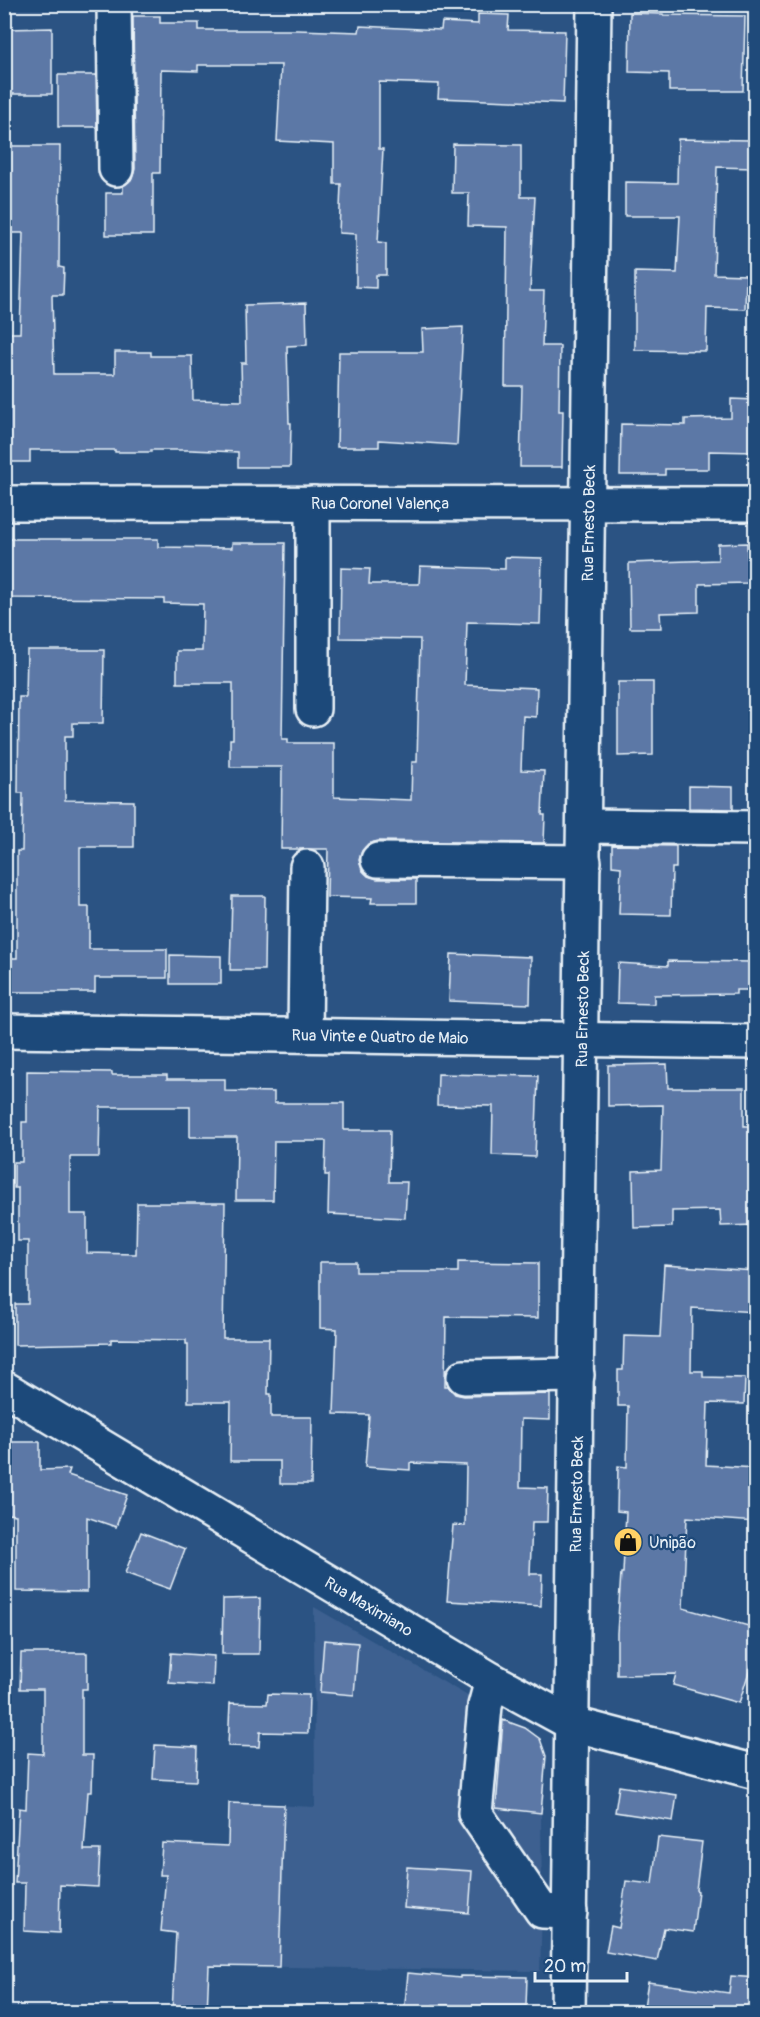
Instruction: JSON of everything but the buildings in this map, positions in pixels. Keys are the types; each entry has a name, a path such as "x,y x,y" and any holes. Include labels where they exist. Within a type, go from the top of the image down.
{"street":[{"path":"114,4 116,169"},
{"name":"Rua Ernesto Beck","path":"568,2013 594,4"},
{"name":"Rua Coronel Valença","path":"4,503 756,504"},
{"path":"313,503 313,709"},
{"path":"585,826 756,828"},
{"path":"378,860 584,862"},
{"path":"305,1035 307,867"},
{"name":"Rua Vinte e Quatro de Maio","path":"4,1031 756,1042"},
{"path":"464,1377 577,1375"},
{"name":"Rua Maximiano","path":"4,1388 492,1680 573,1724 756,1772"},
{"path":"492,1680 485,1706 475,1813 542,1911 570,1912"}],"shaded area":[{"path":"314,1607 485,1706 493,1716 525,1728 540,1739 546,1756 541,1813 540,1971 225,1966 229,1803 315,1807"}],"place":[{"name":"Unipão","path":"628,1542"}]}
